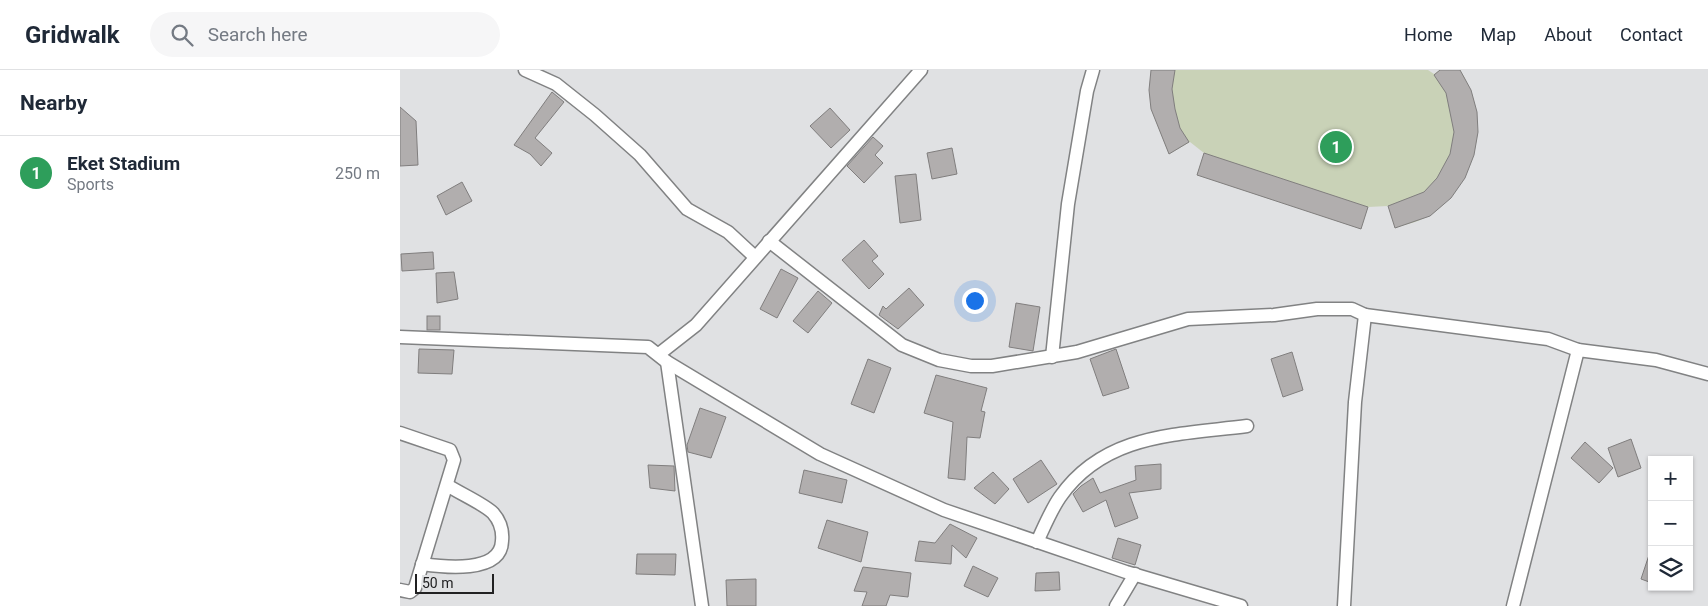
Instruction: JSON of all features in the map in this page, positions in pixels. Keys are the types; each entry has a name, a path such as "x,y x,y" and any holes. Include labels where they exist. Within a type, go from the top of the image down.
{"street":[{"path":"525,70 556,84 595,115 646,162 687,209 728,232 755,257"},
{"path":"663,358 696,325 920,70"},
{"path":"1052,356 1068,204 1087,91 1093,70"},
{"path":"769,241 902,345 939,360 971,366 992,366 1077,352 1188,319 1274,314 1318,309 1352,309 1365,315 1548,338 1578,350 1656,360 1708,374"},
{"path":"1344,606 1355,402 1365,315"},
{"path":"400,337 648,347 820,454 944,510 1135,574 1241,606"},
{"path":"1513,606 1578,350"},
{"path":"663,358 702,606"},
{"path":"1037,542 1060,498 1079,475 1093,463 1142,439 1247,426"},
{"path":"400,432 441,446 454,454 447,485 413,591 400,590"},
{"path":"422,564 444,567 482,565 489,562 502,545 503,532 497,518 491,511 447,485"},
{"path":"1116,606 1135,574"}],"green space":[{"path":"1151,70 1428,70 1434,74 1440,70 1460,70 1470,89 1476,109 1475,148 1470,167 1448,200 1432,214 1395,228 1388,206 1368,207 1361,229 1197,175 1204,153 1190,142 1169,154 1151,109"}],"building":[{"path":"1151,70 1175,70 1172,89 1175,109 1180,128 1189,142 1169,154 1151,109 1149,90"},
{"path":"1440,70 1460,70 1471,90 1477,112 1478,132 1474,155 1465,178 1451,198 1430,216 1395,228 1388,206 1424,192 1437,178 1450,154 1454,132 1446,93 1434,75"},
{"path":"552,92 564,102 535,138 552,153 541,166 530,154 514,145"},
{"path":"400,107 416,121 418,165 400,166"},
{"path":"830,108 850,130 831,148 810,126"},
{"path":"873,137 883,146 875,155 883,163 864,183 847,166"},
{"path":"952,148 957,174 932,179 927,153"},
{"path":"1204,153 1368,207 1361,229 1197,175"},
{"path":"916,174 921,220 900,223 895,176"},
{"path":"462,182 472,201 446,215 437,196"},
{"path":"864,240 878,256 872,261 884,274 869,289 842,260"},
{"path":"433,252 434,269 402,271 401,254"},
{"path":"781,269 798,278 777,318 760,309"},
{"path":"454,272 458,299 437,303 436,273"},
{"path":"909,288 924,305 898,329 879,315 883,306 886,309"},
{"path":"818,291 832,303 808,333 793,321"},
{"path":"1016,303 1040,307 1033,351 1009,347"},
{"path":"427,316 440,316 440,330 427,330"},
{"path":"419,349 454,350 452,374 418,373"},
{"path":"1116,349 1129,388 1103,396 1090,359"},
{"path":"1292,352 1303,390 1283,397 1271,359"},
{"path":"868,359 891,368 874,413 851,404"},
{"path":"936,375 987,388 981,411 985,412 980,438 967,437 965,480 948,478 953,422 924,413"},
{"path":"700,408 726,417 711,458 688,452 687,445"},
{"path":"1631,439 1641,468 1618,477 1608,448"},
{"path":"1585,442 1613,468 1599,483 1571,458"},
{"path":"1041,460 1057,484 1028,503 1013,479"},
{"path":"1161,464 1161,489 1129,493 1138,518 1115,527 1106,500 1083,512 1073,494 1093,478 1100,493 1136,480 1135,466"},
{"path":"648,465 674,466 675,491 650,488"},
{"path":"804,470 847,480 842,503 799,493"},
{"path":"993,472 1009,489 995,504 974,488"},
{"path":"827,520 868,532 861,562 818,548"},
{"path":"950,524 977,538 966,558 952,545 951,564 915,561 919,541 935,543"},
{"path":"1118,538 1141,545 1135,565 1112,558"},
{"path":"637,554 676,554 675,575 636,574"},
{"path":"1648,558 1648,582 1641,579"},
{"path":"973,566 998,578 988,597 964,586"},
{"path":"863,567 911,573 908,597 890,595 886,606 862,606 867,592 854,591"},
{"path":"1059,572 1060,590 1035,591 1036,573"},
{"path":"756,579 756,606 727,606 726,580"}],"place":[{"name":"Eket Stadium","path":"1336,147"}]}
